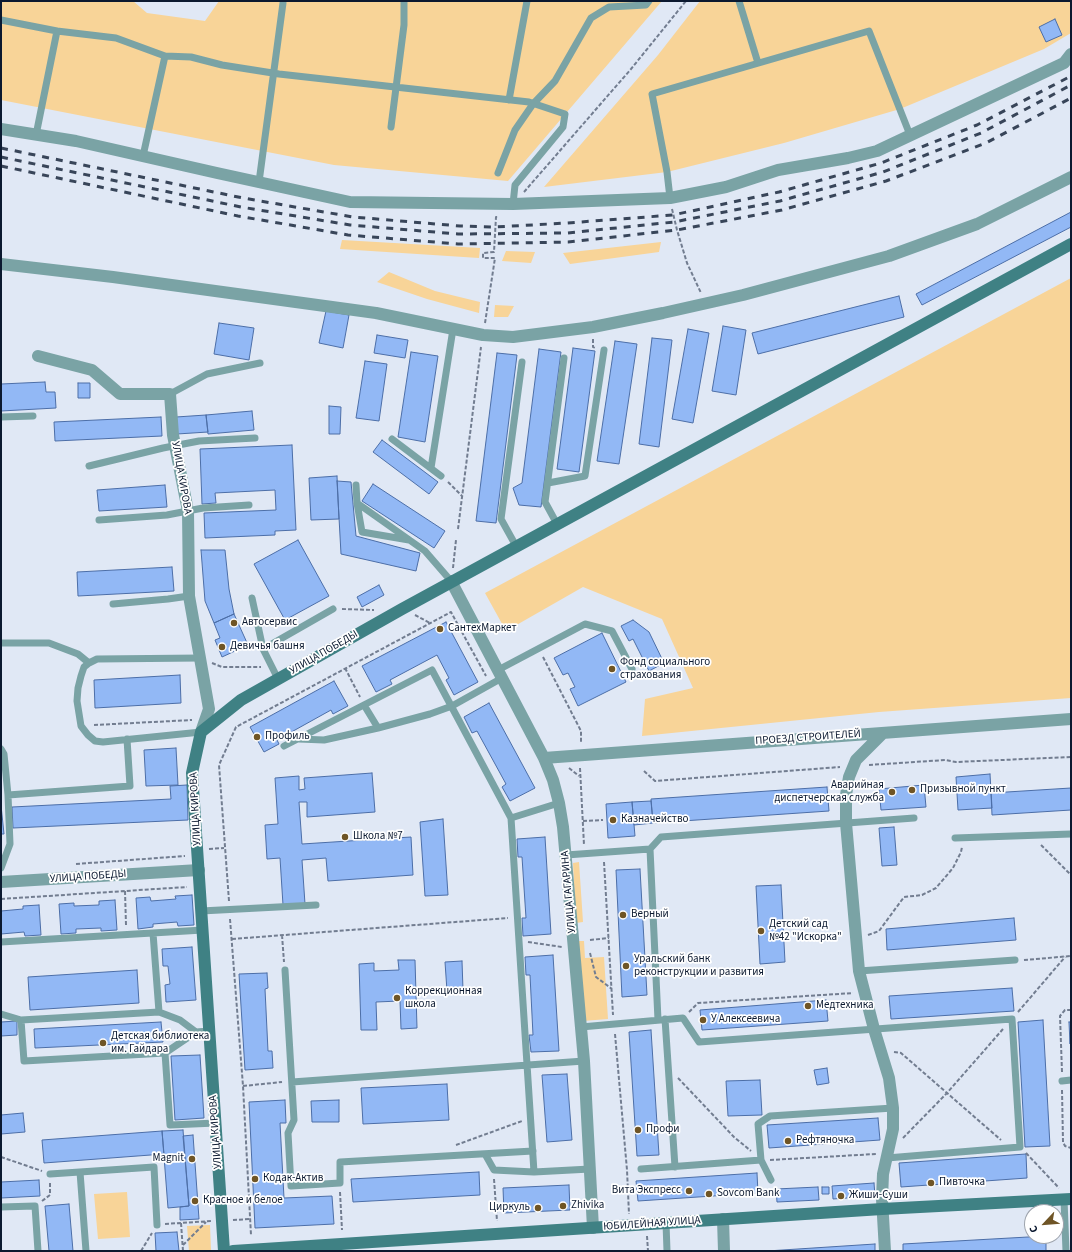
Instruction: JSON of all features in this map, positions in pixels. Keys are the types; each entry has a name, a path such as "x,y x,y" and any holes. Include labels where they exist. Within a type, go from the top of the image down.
{"street":[{"path":"1,129 76,141 350,202 513,204 670,198 726,187 778,170 848,158 877,151 1064,63 1071,54"},
{"path":"1,264 113,277 376,313 483,335 513,337 593,327 706,304 889,256 977,224 1070,176"},
{"name":"УЛИЦА ПОБЕДЫ","path":"201,732 242,700 452,576 516,546 1071,244"},
{"path":"38,356 92,370 120,394 170,394"},
{"name":"УЛИЦА КИРОВА","path":"170,394 175,446 188,511 189,596 209,709 201,732 192,772 224,1251"},
{"name":"УЛИЦА ГАГАРИНА","path":"452,576 500,674 544,758 553,780 559,803 566,855 584,1061 593,1228"},
{"name":"ПРОЕЗД СТРОИТЕЛЕЙ","path":"544,758 1071,719"},
{"path":"883,733 856,760 851,772 846,795 846,823 859,971 874,1029 889,1078 893,1108 893,1129 883,1174 882,1209 885,1251"},
{"name":"УЛИЦА ПОБЕДЫ","path":"1,882 199,870"},
{"name":"ЮБИЛЕЙНАЯ УЛИЦА","path":"233,1251 1065,1196"},
{"path":"723,1219 724,1251"}],"lane":[{"path":"391,127 404,25 404,1"},
{"path":"509,100 527,1"},
{"path":"498,173 515,130 533,104 555,81 591,18 609,7 646,5 649,1"},
{"path":"739,1 758,64"},
{"path":"259,182 283,3"},
{"path":"1,20 57,31 116,38 165,56 191,57 222,65 273,73 509,100 533,104 565,114 563,127 515,185 513,204"},
{"path":"36,134 57,31"},
{"path":"670,198 667,172 652,94 869,31 910,135"},
{"path":"143,156 165,56"},
{"path":"431,468 453,329"},
{"path":"548,483 585,476 604,350"},
{"path":"557,524 545,502 564,358"},
{"path":"516,546 501,519 522,362"},
{"path":"170,394 207,374 260,363"},
{"path":"1,417 33,416"},
{"path":"89,466 199,441 255,438"},
{"path":"392,439 441,476"},
{"path":"356,485 357,503 362,532 411,540"},
{"path":"357,503 411,540 452,576"},
{"path":"99,520 167,515 203,508 249,505"},
{"path":"113,604 189,596"},
{"path":"252,598 263,649 278,679"},
{"path":"263,649 333,609"},
{"path":"298,739 324,740 378,728 430,714 452,706 490,685 500,674 585,624 612,631 632,669"},
{"path":"1,643 49,643 78,654 89,663"},
{"path":"201,658 97,660 84,667 78,688 77,701 81,726 95,741 103,742 201,732"},
{"path":"284,746 432,670 512,818 534,1172"},
{"path":"364,705 378,728"},
{"path":"8,795 130,786 127,739"},
{"path":"1,749 4,754 8,795 10,844 1,868"},
{"path":"512,818 559,803"},
{"path":"566,855 650,849 661,837 914,818"},
{"path":"955,838 1071,834"},
{"path":"650,849 662,1020 668,1068 675,1167"},
{"path":"201,910 316,905"},
{"path":"1,942 203,930"},
{"path":"153,933 158,1012"},
{"path":"859,971 1015,960"},
{"path":"285,970 294,1120 288,1133 291,1186 340,1183 340,1162 532,1151"},
{"path":"1,1014 21,1020 158,1012 180,1020 196,1032"},
{"path":"581,1027 683,1018 699,1042 1012,1019 1020,1148 888,1156"},
{"path":"21,1020 24,1061 165,1053 196,1032 209,1031"},
{"path":"165,1053 170,1125 216,1123"},
{"path":"292,1082 584,1061"},
{"path":"1062,1081 1071,1080"},
{"path":"771,1180 761,1160 758,1124 770,1116 893,1108"},
{"path":"485,1154 494,1170 534,1172 590,1170"},
{"path":"641,1169 761,1160"},
{"path":"50,1174 154,1167 157,1225"},
{"path":"80,1172 86,1251"},
{"path":"1065,1196 1066,1251"},
{"path":"1,1207 35,1206 38,1251"},
{"path":"666,1223 667,1251"}],"path":[{"path":"513,204 631,69 686,1"},
{"path":"670,198 674,222 687,263 706,304"},
{"path":"458,529 494,258 483,258 483,253 494,252 496,217 501,217"},
{"path":"593,327 593,347 604,350"},
{"path":"441,476 462,496"},
{"path":"452,576 456,540"},
{"path":"251,1235 230,909 219,766 236,727 452,612 490,685"},
{"path":"201,658 222,667 272,668"},
{"path":"345,668 364,705"},
{"path":"94,725 192,720"},
{"path":"583,821 602,820"},
{"path":"1036,835 1040,845 1071,875"},
{"path":"856,936 871,934 879,931 904,897 922,895 936,888 956,863 962,852 964,838"},
{"path":"73,864 192,856"},
{"path":"1,899 194,886"},
{"path":"125,891 126,935"},
{"path":"232,939 518,917"},
{"path":"282,935 285,970"},
{"path":"590,940 609,938"},
{"path":"519,941 564,948"},
{"path":"590,953 596,978 612,989"},
{"path":"1015,960 1071,956"},
{"path":"668,1068 734,1137 761,1160 888,1156 947,1093 1065,957"},
{"path":"683,1018 698,1003 864,992"},
{"path":"1071,1010 1065,1010 1060,1016 1063,1142 1065,1146 1071,1148"},
{"path":"880,1049 901,1053 1011,1148"},
{"path":"242,1086 292,1082"},
{"path":"452,1147 530,1118"},
{"path":"1020,1148 1065,1196"},
{"path":"1,1157 50,1174 50,1195 35,1206"},
{"path":"494,1170 497,1221"},
{"path":"340,1183 342,1230"},
{"path":"141,1251 157,1225 250,1219"},
{"path":"183,1245 206,1222"},
{"path":"181,1223 183,1251"}],"shaded area":[{"path":"1,1 133,1 147,13 205,21 219,1 662,1 508,181 334,165 1,100"},
{"path":"700,1 1071,1 1071,33 1044,49 900,109 784,143 667,172 544,187 658,55"},
{"path":"342,240 480,248 479,258 340,249"},
{"path":"661,242 659,252 570,264 563,253"},
{"path":"506,251 535,252 531,263 502,261"},
{"path":"389,272 435,291 480,302 479,313 427,299 377,282"},
{"path":"1071,278 1071,698 879,712 642,736 645,699 693,688 662,619 583,587 506,631 485,593"},
{"path":"495,305 514,306 508,317 494,317"},
{"path":"579,862 583,922 576,923 573,863"},
{"path":"578,941 584,941 585,958 604,957 608,1019 583,1021"},
{"path":"127,1192 130,1237 98,1239 94,1194"},
{"path":"210,1225 211,1251 189,1251 187,1226"}],"building":[{"path":"1055,19 1062,35 1046,42 1039,27"},
{"path":"1071,212 1071,227 922,305 916,294"},
{"path":"899,296 904,317 758,354 752,333"},
{"path":"326,311 349,315 343,348 319,343"},
{"path":"219,323 254,328 249,360 214,354"},
{"path":"723,326 746,330 736,395 712,391"},
{"path":"688,329 709,333 693,423 672,419"},
{"path":"377,335 408,340 405,358 374,353"},
{"path":"652,338 672,340 659,447 639,444"},
{"path":"615,341 637,344 619,464 597,461"},
{"path":"573,348 595,351 579,472 557,469"},
{"path":"539,349 561,352 541,507 519,505 513,488 522,483"},
{"path":"411,352 438,356 425,442 398,437"},
{"path":"497,353 517,355 496,523 476,521"},
{"path":"365,361 387,364 379,421 356,418"},
{"path":"45,382 46,392 55,392 56,408 1,411 1,384"},
{"path":"78,383 90,383 90,398 78,398"},
{"path":"329,406 341,407 340,434 329,434"},
{"path":"252,411 254,430 208,434 206,415"},
{"path":"206,415 208,432 177,434 176,417"},
{"path":"161,417 162,436 55,441 54,422"},
{"path":"382,440 438,482 429,494 373,452"},
{"path":"292,445 296,530 275,531 275,535 205,538 204,513 276,510 275,490 215,493 216,503 202,504 200,449"},
{"path":"337,476 339,519 311,520 309,478"},
{"path":"337,481 351,482 356,536 420,553 416,571 341,554"},
{"path":"373,484 445,531 434,548 362,501"},
{"path":"165,485 167,507 99,511 97,490"},
{"path":"298,540 329,596 285,620 254,564"},
{"path":"201,550 225,550 229,589 234,614 214,623 205,601"},
{"path":"172,567 174,591 78,596 77,572"},
{"path":"379,585 384,595 362,607 357,597"},
{"path":"234,614 248,645 222,657 215,640 220,638 214,623"},
{"path":"633,620 649,632 664,663 649,671 633,639 629,641 621,626"},
{"path":"446,622 478,682 454,695 446,680 449,678 437,655 390,680 392,684 376,692 362,666"},
{"path":"602,633 626,682 578,706 570,689 575,687 568,673 563,675 554,658"},
{"path":"180,675 181,703 95,708 94,680"},
{"path":"334,681 348,706 333,714 331,710 277,740 279,744 264,752 250,727"},
{"path":"489,703 535,788 510,801 502,787 506,784 477,731 472,733 464,717"},
{"path":"176,748 178,785 146,786 144,750"},
{"path":"372,773 375,812 307,817 307,802 299,802 302,844 411,837 413,875 328,881 326,858 302,860 305,904 283,905 280,858 267,859 265,825 278,824 275,778 299,776 299,790 305,789 304,778"},
{"path":"990,774 992,808 958,810 956,777"},
{"path":"187,785 188,820 13,828 12,807 171,799 170,786"},
{"path":"924,785 926,807 881,810 879,789"},
{"path":"827,787 829,811 653,823 651,799"},
{"path":"1071,788 1071,810 992,815 991,793"},
{"path":"651,801 653,823 634,825 632,802"},
{"path":"632,802 635,836 608,838 606,804"},
{"path":"1,805 4,834 1,834"},
{"path":"443,819 448,895 425,896 420,822"},
{"path":"894,827 897,865 882,866 879,828"},
{"path":"545,837 551,934 523,936 522,918 526,918 522,857 518,857 517,839"},
{"path":"640,869 647,995 622,997 616,870"},
{"path":"781,885 785,962 760,964 756,886"},
{"path":"192,895 194,925 178,926 177,922 153,924 153,927 138,929 136,898 150,897 151,901 176,899 175,896"},
{"path":"115,900 117,930 101,931 101,928 76,929 76,933 61,934 59,904 74,903 74,906 99,905 99,901"},
{"path":"39,905 41,935 25,936 24,932 1,934 1,911 23,909 23,906"},
{"path":"1014,918 1016,940 887,950 886,929"},
{"path":"192,947 196,1000 166,1002 165,985 170,984 168,966 163,966 162,949"},
{"path":"553,955 559,1051 531,1052 529,1035 533,1035 530,975 526,975 525,957"},
{"path":"398,960 415,960 417,1028 401,1029 400,1001 376,1002 377,1030 361,1030 359,964 374,963 374,971 399,970"},
{"path":"462,961 463,990 447,991 445,962"},
{"path":"137,970 139,1003 30,1010 28,977"},
{"path":"267,973 268,988 265,989 268,1051 272,1051 273,1068 245,1070 239,974"},
{"path":"1012,988 1014,1011 891,1019 889,996"},
{"path":"826,1000 828,1021 702,1030 700,1010"},
{"path":"1043,1020 1050,1146 1025,1147 1018,1022"},
{"path":"17,1021 17,1035 1,1036 1,1022"},
{"path":"161,1022 163,1042 35,1048 34,1029"},
{"path":"1069,1022 1071,1022 1070,1044"},
{"path":"651,1030 659,1155 637,1156 629,1032"},
{"path":"200,1055 204,1118 175,1120 171,1056"},
{"path":"827,1068 829,1083 817,1085 814,1070"},
{"path":"567,1074 572,1140 547,1142 542,1075"},
{"path":"760,1080 762,1115 728,1116 726,1081"},
{"path":"447,1084 449,1120 363,1124 361,1088"},
{"path":"285,1100 286,1123 280,1123 284,1198 332,1196 334,1224 255,1228 249,1102"},
{"path":"339,1100 339,1122 312,1122 311,1101"},
{"path":"23,1113 25,1132 1,1134 1,1115"},
{"path":"878,1118 880,1140 769,1148 767,1125"},
{"path":"183,1130 189,1206 168,1208 162,1131"},
{"path":"162,1131 164,1154 44,1163 42,1140"},
{"path":"193,1135 199,1219 180,1220 180,1207 189,1206 183,1136"},
{"path":"1026,1154 1027,1178 901,1187 899,1163"},
{"path":"479,1172 480,1195 353,1202 351,1179"},
{"path":"757,1173 758,1193 638,1201 636,1181"},
{"path":"39,1180 40,1196 1,1198 1,1182"},
{"path":"874,1183 875,1196 833,1199 832,1186"},
{"path":"569,1185 570,1210 504,1213 503,1188"},
{"path":"818,1187 819,1200 777,1202 776,1189"},
{"path":"822,1187 829,1187 829,1194 822,1194"},
{"path":"69,1204 73,1251 49,1251 45,1206"},
{"path":"177,1232 179,1251 156,1251 155,1233"},
{"path":"1024,1237 1024,1244 1046,1244 1046,1251 903,1251 903,1244"},
{"path":"875,1244 875,1251 767,1251"}],"railway":[{"path":"1,148 243,198 353,217 460,226 495,227 567,223 673,215 779,192 881,163 977,125 1071,76"},
{"path":"1,157 241,207 350,225 458,234 567,233 674,222 780,201 883,172 981,133 1071,85"},
{"path":"1,166 238,216 348,235 458,244 568,242 677,230 782,210 886,181 986,143 1071,98"}],"place":[{"name":"Автосервис","path":"234,623"},
{"name":"СантехМаркет","path":"440,629"},
{"name":"Девичья башня","path":"222,647"},
{"name":"Фонд социального страхования","path":"612,669"},
{"name":"Профиль","path":"257,737"},
{"name":"Призывной пункт","path":"912,790"},
{"name":"Аварийная диспетчерская служба","path":"892,792"},
{"name":"Казначейство","path":"613,820"},
{"name":"Школа №7","path":"345,837"},
{"name":"Верный","path":"623,915"},
{"name":"Детский сад №42 \"Искорка\"","path":"761,931"},
{"name":"Уральский банк реконструкции и развития","path":"626,966"},
{"name":"Коррекционная школа","path":"397,998"},
{"name":"Медтехника","path":"808,1006"},
{"name":"У Алексеевича","path":"703,1020"},
{"name":"Детская библиотека им. Гайдара","path":"103,1043"},
{"name":"Профи","path":"638,1130"},
{"name":"Рефтяночка","path":"788,1141"},
{"name":"Magnit","path":"192,1159"},
{"name":"Кодак-Актив","path":"255,1179"},
{"name":"Пивточка","path":"931,1183"},
{"name":"Вита Экспресс","path":"689,1191"},
{"name":"Sovcom Bank","path":"709,1194"},
{"name":"Жиши-Суши","path":"841,1196"},
{"name":"Красное и белое","path":"195,1201"},
{"name":"Zhivika","path":"563,1206"},
{"name":"Циркуль","path":"538,1208"}]}
